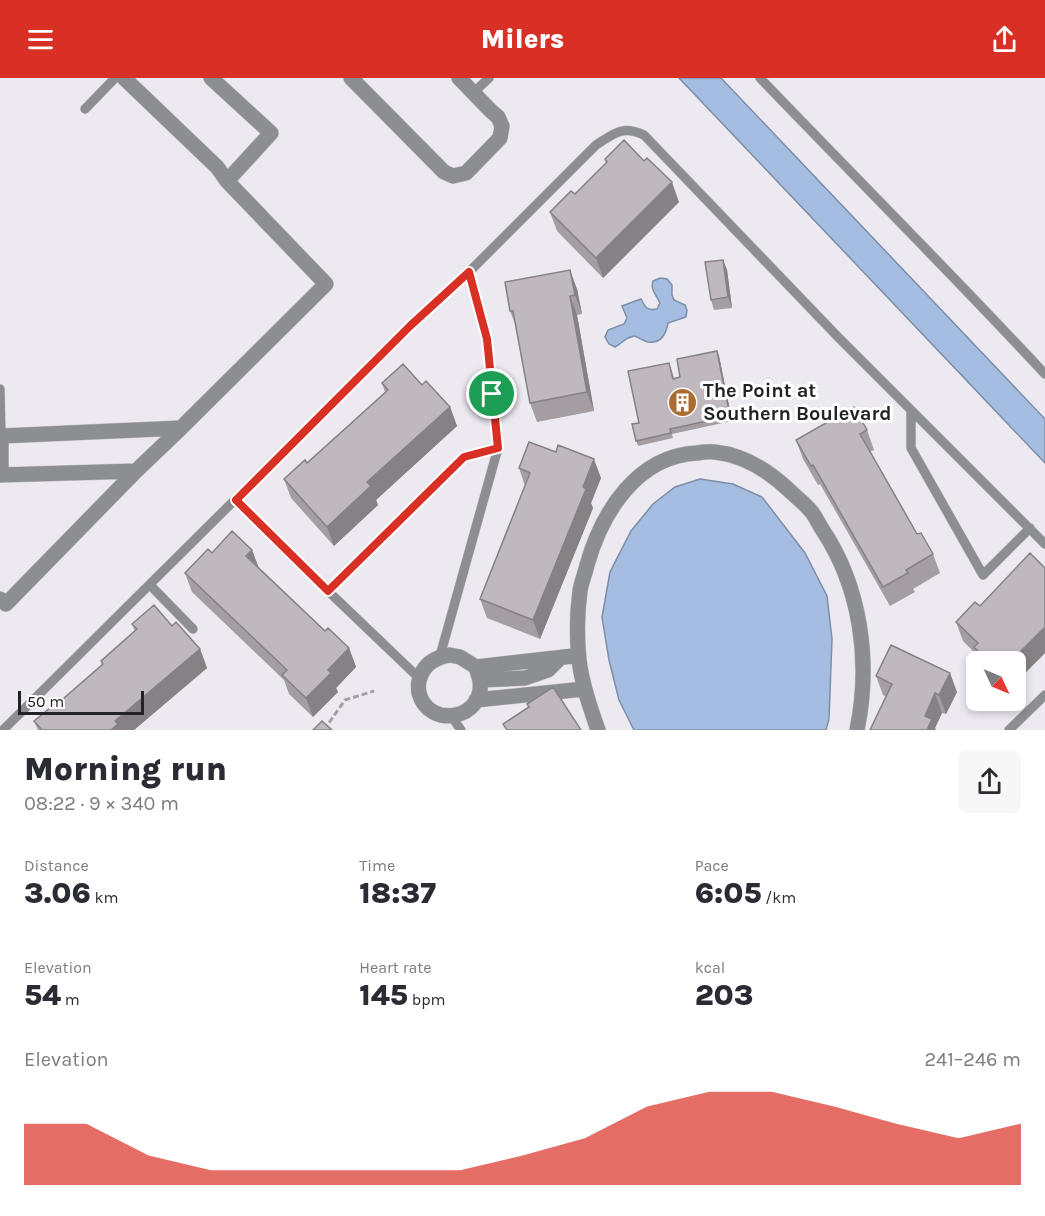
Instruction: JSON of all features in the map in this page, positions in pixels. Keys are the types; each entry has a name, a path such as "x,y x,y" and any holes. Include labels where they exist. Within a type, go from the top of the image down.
{"street":[{"path":"0,599 6,604 136,471 327,284 226,181 218,167 124,78"},
{"path":"211,78 271,133 226,181"},
{"path":"351,78 444,172 453,176 466,173 500,138 502,126 498,117 459,78"},
{"path":"136,471 1,475 1,436 182,428"},
{"path":"598,730 584,689 579,659 580,591 593,545 607,514 626,488 652,466 681,454 715,452 748,460 777,478 810,510 832,543 847,579 858,616 863,665 861,708 857,730"},
{"path":"478,674 480,691 476,700 462,714 457,723 433,713 420,698 419,678 423,669 430,661 440,656 460,657 478,674 525,678 548,670 560,658 573,656 579,659"},
{"path":"476,700 584,689"}],"lane":[{"path":"85,109 115,78"},
{"path":"473,93 489,78"},
{"path":"760,78 1045,374"},
{"path":"3,730 596,145 615,133 631,129 644,135 838,337 1045,544"},
{"path":"440,656 498,448 487,339 469,272"},
{"path":"0,389 1,436"},
{"path":"911,410 911,448 982,575 1030,528"},
{"path":"328,591 464,457 498,448"},
{"path":"236,500 419,678"},
{"path":"150,585 194,629"},
{"path":"1009,730 1045,695"}],"path":[{"path":"324,730 345,700 374,691"}],"water":[{"path":"679,78 721,78 1045,419 1045,463"},
{"path":"660,278 667,279 672,285 674,300 685,305 686,317 668,323 660,340 648,342 634,336 615,347 609,344 605,337 608,330 624,324 627,318 622,306 641,299 647,308 657,309 660,303 652,284"},
{"path":"700,479 733,484 762,497 805,553 827,596 832,639 829,719 826,730 634,730 619,700 602,617 610,572 631,531 653,504 675,487"}],"building":[{"path":"624,140 644,161 647,158 672,182 596,258 550,212 571,191 575,194 607,162 605,159"},
{"path":"723,260 728,297 711,300 705,262"},
{"path":"570,270 575,295 570,296 587,392 530,403 513,311 510,311 505,282"},
{"name":"The Point at Southern Boulevard","path":"717,351 730,416 670,429 671,433 636,441 632,424 639,423 628,371 669,363 673,379 680,377 677,359"},
{"path":"403,364 422,385 426,381 450,407 367,482 371,486 327,527 284,479 305,460 307,463 388,390 382,383"},
{"path":"854,407 867,430 860,434 917,534 921,533 933,554 906,570 908,573 883,587 813,465 811,466 796,440"},
{"path":"529,442 556,452 558,445 594,459 583,487 586,489 533,620 480,599 530,473 519,468"},
{"path":"232,531 252,550 246,556 325,631 328,628 349,648 328,670 331,673 306,698 282,675 287,670 185,573 208,549 212,553"},
{"path":"1030,553 1045,568 1045,627 1021,651 978,651 974,647 978,643 956,622 975,602 980,606"},
{"path":"154,605 172,626 176,622 200,649 115,721 118,724 111,730 42,730 34,721 103,664 101,661 137,629 132,624"},
{"path":"891,645 950,673 939,695 935,693 925,716 932,719 927,730 870,730 892,684 876,676"},
{"path":"553,687 581,730 507,730 503,724 529,707 527,704"},
{"path":"322,721 332,730 313,730"}],"place":[{"name":"The Point at Southern Boulevard","path":"682,402"}],"route":[{"path":"469,272 487,339 492,394 498,448 464,457 328,591 236,500 410,326 469,272"}]}
